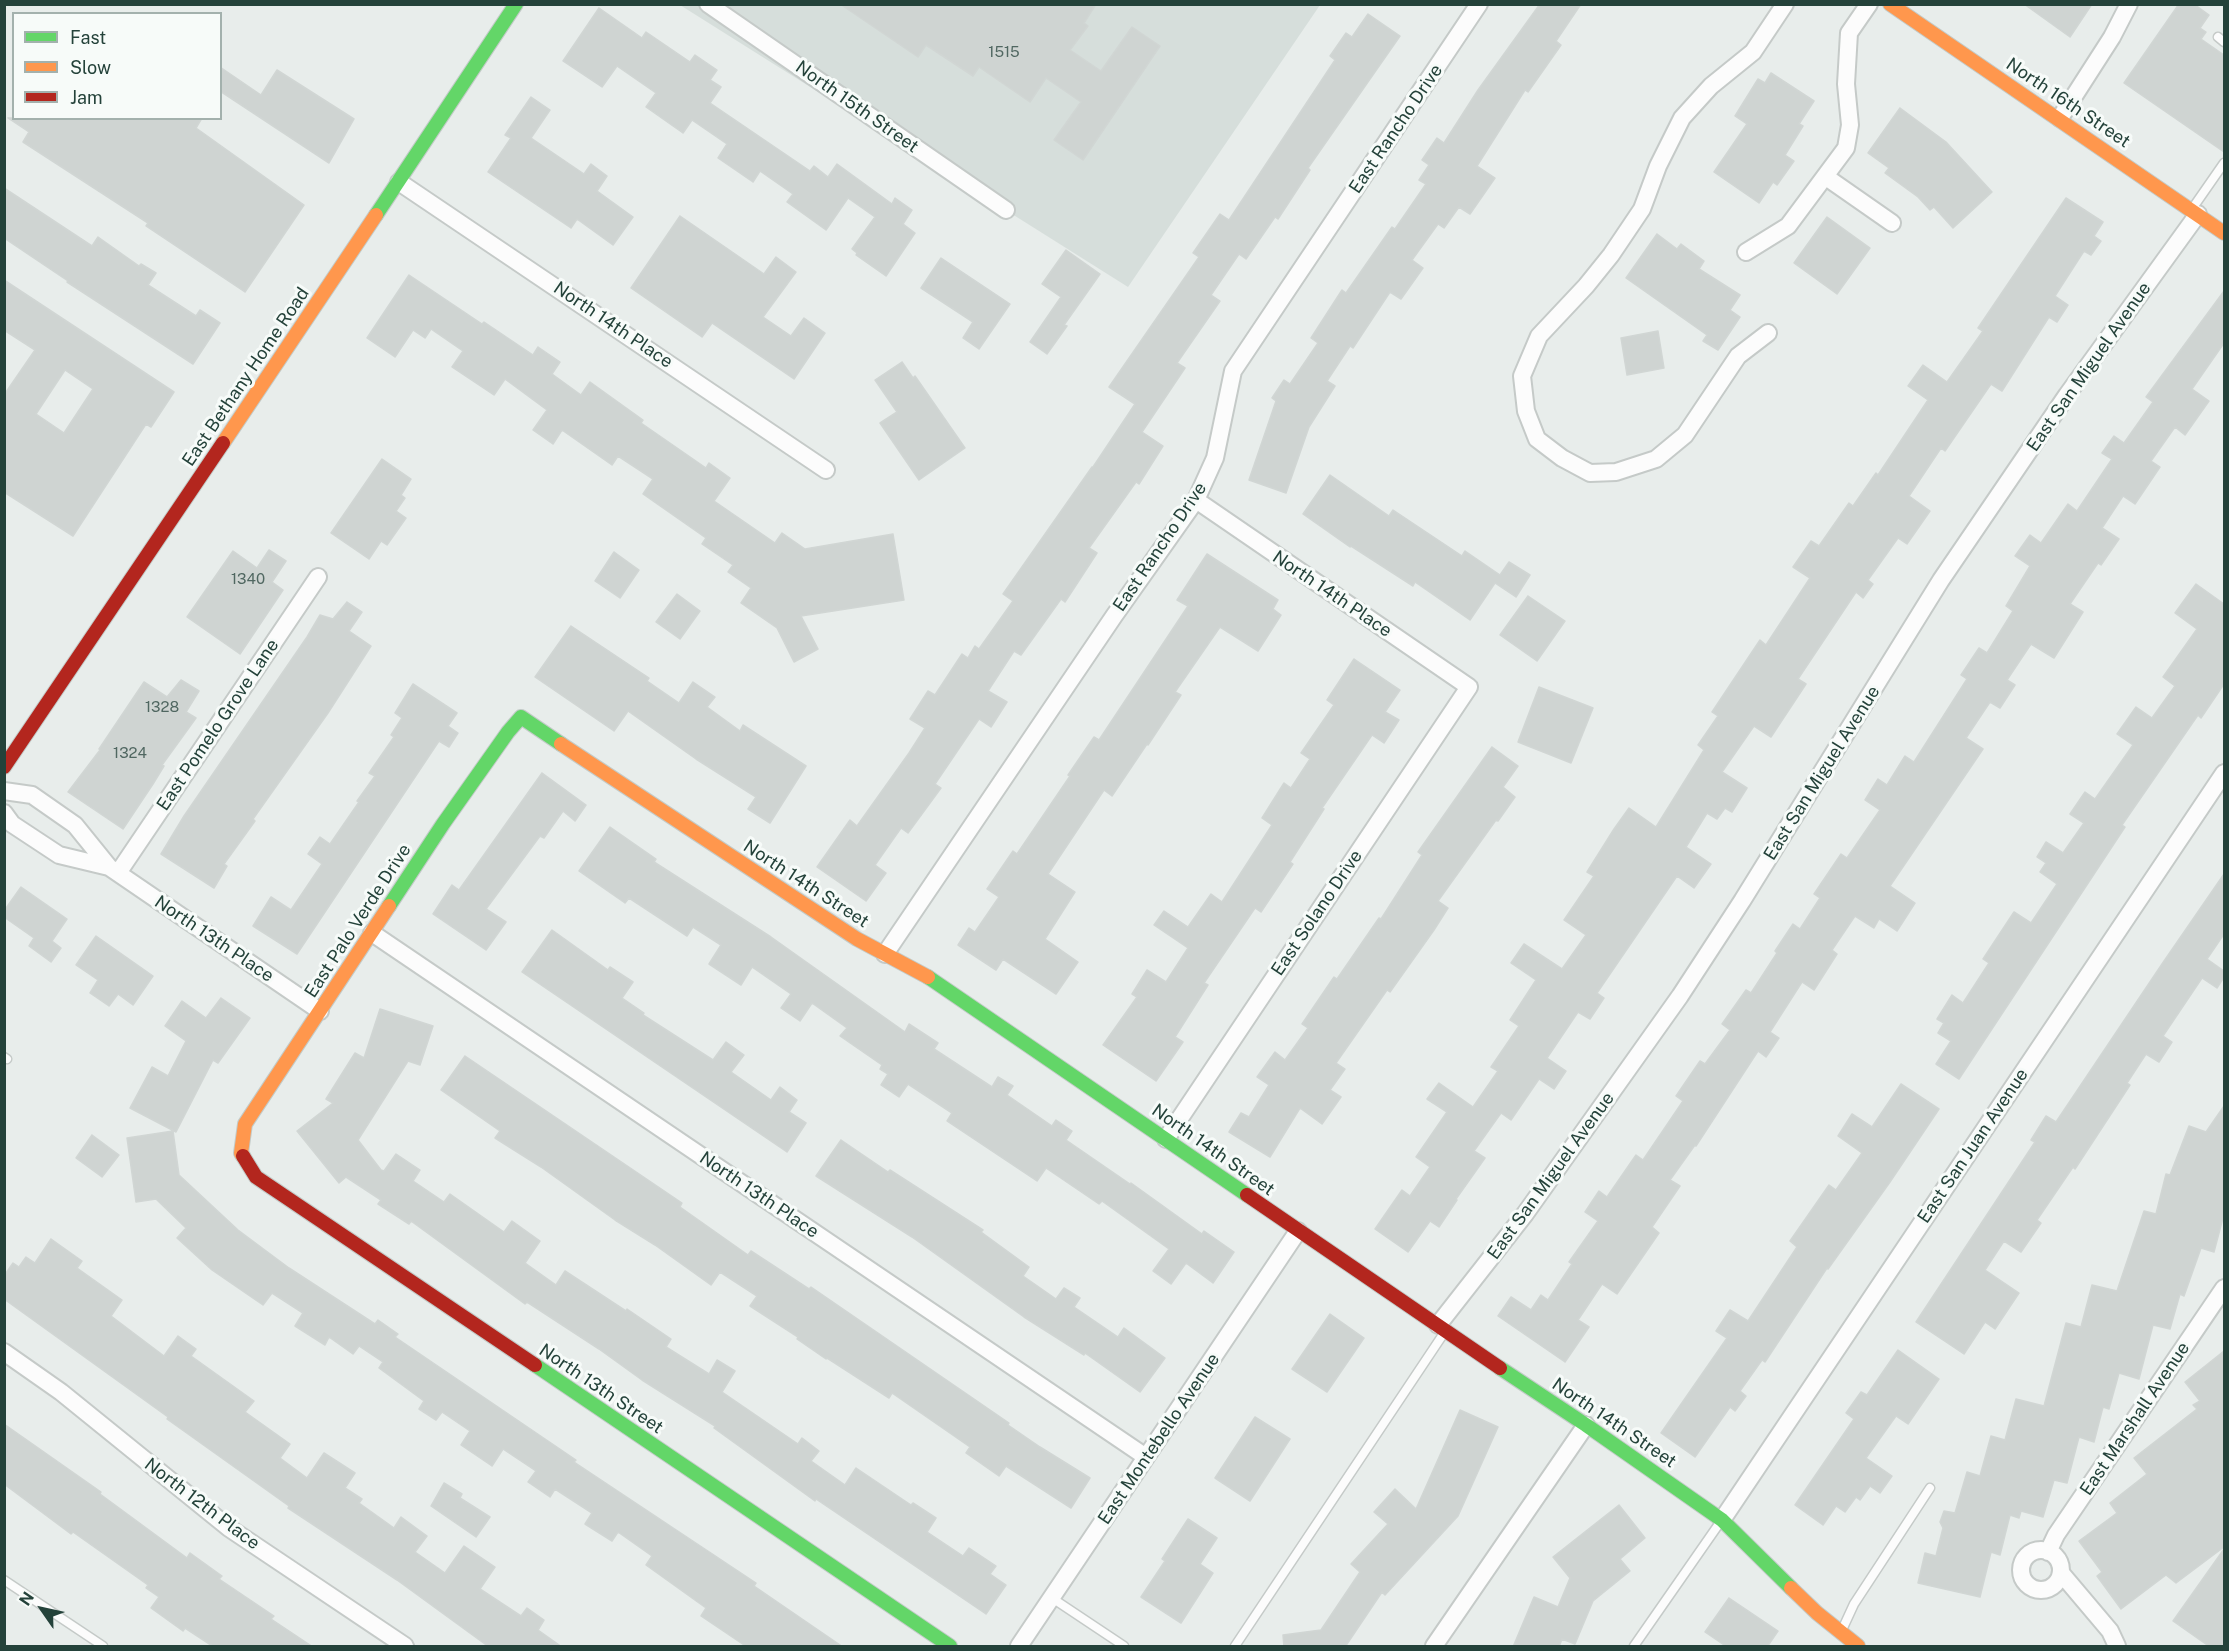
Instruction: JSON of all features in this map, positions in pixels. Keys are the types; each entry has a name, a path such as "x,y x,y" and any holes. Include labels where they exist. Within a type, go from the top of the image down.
{"street":[{"name":"East Bethany Home Road","path":"4,767 399,182 516,4"},
{"name":"North 15th Street","path":"708,4 1006,210"},
{"name":"East Rancho Drive","path":"885,954 1114,616 1196,500 1215,458 1233,371 1479,4"},
{"path":"1768,333 1738,356 1685,435 1656,459 1616,472 1590,473 1562,458 1537,439 1526,411 1522,376 1539,336 1599,271 1642,209 1658,166 1682,117 1711,86 1753,52 1785,4"},
{"path":"1746,252 1788,226 1846,148 1850,125 1846,84 1849,33 1869,4"},
{"name":"North 16th Street","path":"1890,4 2224,232"},
{"path":"2060,118 2112,37 2128,4"},
{"path":"1826,177 1893,223"},
{"name":"North 14th Place","path":"399,182 825,470"},
{"name":"East San Miguel Avenue","path":"1442,1328 1680,996 1742,901 1941,580 2195,212"},
{"name":"North 14th Place","path":"1196,500 1469,687"},
{"name":"East Pomelo Grove Lane","path":"113,870 318,577"},
{"name":"East Solano Drive","path":"1166,1139 1469,687"},
{"name":"North 14th Street","path":"521,717 857,939 925,975 1586,1425 1722,1520 1817,1613 1837,1640 1858,1647"},
{"name":"East Palo Verde Drive","path":"241,1153 245,1124 443,824 521,717"},
{"name":"East San Juan Avenue","path":"1722,1520 2224,773"},
{"name":"North 13th Place","path":"4,791 32,795 75,825 113,870 320,1011"},
{"name":"North 13th Place","path":"4,813 12,824 59,855 113,870"},
{"name":"North 13th Place","path":"372,933 1146,1458"},
{"name":"North 13th Street","path":"241,1153 256,1177 950,1647"},
{"name":"East Montebello Avenue","path":"1019,1647 1299,1231"},
{"name":"East Marshall Avenue","path":"2048,1552 2056,1535 2224,1288"},
{"name":"North 12th Place","path":"4,1352 61,1392 229,1528 405,1647"},
{"path":"1434,1647 1586,1425"},
{"path":"2061,1573 2055,1584 2044,1590 2031,1588 2026,1584 2021,1572 2025,1559 2035,1551 2048,1552 2058,1560 2061,1573 2110,1631 2117,1647"}],"lane":[{"path":"2195,212 2224,163"},
{"path":"1235,1647 1442,1328"},
{"path":"1837,1640 1854,1604 1930,1488"},
{"path":"1634,1647 1722,1520"},
{"path":"4,1580 103,1647"},
{"path":"1052,1598 1124,1647"}],"shaded area":[{"path":"680,5 1320,5 1128,287"}],"building":[{"path":"840,4 1096,4 1084,23 1088,26 1070,50 1101,71 1132,27 1160,46 1083,160 1054,140 1081,102 1046,78 1030,102 979,67 973,76 926,45 918,57"},
{"path":"1540,4 1581,4 1556,41 1561,45 1528,92 1525,90 1477,166 1495,178 1470,214 1459,207 1444,228 1438,224 1412,260 1423,268 1401,299 1390,292 1353,348 1350,346 1327,381 1335,386 1309,427 1286,493 1249,480 1276,401 1272,398 1284,380 1290,384 1318,343 1311,338 1342,290 1346,293 1392,227 1395,229 1426,184 1419,180 1429,165 1422,160 1437,138 1444,143 1478,90"},
{"path":"2024,4 2092,4 2070,37"},
{"path":"2179,4 2194,4 2209,15 2200,28 2206,32 2201,39 2224,55 2224,152 2124,83"},
{"path":"599,8 642,38 646,32 690,62 695,55 717,70 710,80 721,87 710,103 810,171 814,166 828,177 837,164 892,204 895,198 912,210 903,224 915,233 886,276 856,255 857,253 852,249 875,217 848,198 826,230 787,202 793,194 760,171 753,182 718,158 727,144 692,120 683,133 646,107 656,93 617,66 602,87 563,61"},
{"path":"1368,14 1400,36 1308,168 1310,170 1278,219 1275,217 1246,259 1239,254 1211,295 1220,301 1177,363 1185,368 1142,432 1163,446 1139,484 1136,482 1089,548 1097,553 1065,602 1061,599 1021,655 1014,651 988,691 1007,702 991,727 979,719 935,784 941,788 908,833 901,828 875,865 886,873 866,901 817,867 850,820 857,826 925,728 910,719 928,691 935,695 962,654 968,658 975,646 979,649 1013,601 1003,594 1135,404 1109,387 1199,257 1193,253 1220,214 1229,220 1335,60 1330,56 1346,33 1352,37"},
{"path":"222,68 261,95 277,70 354,119 329,163 222,92"},
{"path":"1771,73 1814,101 1799,124 1803,126 1785,155 1794,161 1777,185 1773,182 1759,203 1714,172 1747,124 1735,116 1758,79 1765,83"},
{"path":"531,97 550,110 531,138 584,174 591,164 607,176 597,191 633,217 613,245 577,219 571,228 488,172 511,138 505,135"},
{"path":"1900,108 1946,142 1992,192 1953,228 1934,207 1930,210 1918,197 1885,173 1889,168 1868,153"},
{"path":"8,118 12,120 201,120 196,128 304,205 245,292 146,226 148,223 23,142 29,132"},
{"path":"4,188 92,246 98,237 139,266 141,264 156,273 148,285 196,316 200,310 220,323 193,364 4,238"},
{"path":"2066,198 2103,222 2094,236 2101,241 2091,255 2084,251 2055,296 2068,305 2057,322 2049,317 2002,391 1991,384 1945,451 1941,448 1909,496 1930,511 1907,544 1898,538 1868,580 1873,584 1863,598 1856,592 1798,679 1806,684 1771,737 1754,726 1722,772 1747,788 1732,812 1725,808 1717,819 1707,813 1686,847 1711,864 1694,888 1677,876 1597,993 1604,998 1590,1019 1578,1012 1547,1058 1566,1071 1554,1089 1539,1079 1511,1120 1501,1113 1474,1151 1485,1158 1439,1227 1430,1221 1408,1252 1375,1229 1402,1190 1410,1196 1430,1167 1416,1157 1447,1112 1427,1099 1439,1083 1473,1107 1498,1071 1491,1067 1519,1026 1510,1020 1536,980 1511,963 1524,944 1562,969 1586,935 1564,920 1594,876 1587,872 1614,829 1629,808 1656,827 1704,750 1698,745 1718,716 1712,712 1760,640 1766,645 1810,578 1793,567 1811,541 1819,546 1849,503 1853,506 1876,473 1878,475 1928,400 1908,386 1923,365 1947,382 1983,331 1978,328"},
{"path":"680,216 764,274 776,257 796,272 763,317 791,336 804,318 825,333 794,379 712,323 702,337 631,288"},
{"path":"1827,217 1870,248 1837,294 1794,263"},
{"path":"1657,234 1677,249 1681,244 1704,261 1699,269 1740,295 1730,310 1740,317 1718,350 1703,341 1707,335 1626,278"},
{"path":"1066,250 1100,274 1064,325 1067,326 1047,354 1030,342 1061,297 1042,284"},
{"path":"941,258 1010,304 979,349 963,338 973,322 921,288"},
{"path":"409,275 533,355 538,347 560,362 552,374 581,395 590,382 643,420 641,423 706,468 709,463 730,478 714,501 775,543 782,533 805,549 893,534 904,600 801,616 818,649 794,662 777,628 741,603 751,588 728,572 733,565 702,544 706,538 643,494 653,479 618,456 612,465 562,430 553,444 533,430 547,410 505,379 494,395 452,367 463,351 431,329 425,338 413,330 395,357 367,338"},
{"path":"4,280 174,392 151,427 146,424 73,536 4,492 4,395 35,350 4,330","holes":["65,370 93,389 64,433 36,414"]},
{"path":"2224,291 2224,343 2192,389 2209,401 2185,435 2175,427 2151,461 2160,467 2135,504 2123,496 2102,528 2119,539 2101,565 2098,563 2070,604 2083,612 2054,658 2031,644 2007,680 2015,685 2000,708 1990,702 1966,738 1983,749 1890,886 1915,903 1897,931 1879,919 1874,928 1855,916 1832,950 1837,954 1814,990 1802,982 1770,1032 1779,1038 1766,1057 1758,1051 1696,1146 1670,1180 1680,1186 1652,1227 1659,1233 1617,1294 1602,1284 1578,1320 1589,1327 1565,1362 1498,1316 1511,1297 1531,1310 1541,1295 1548,1300 1572,1264 1569,1262 1598,1221 1585,1212 1599,1191 1607,1197 1636,1155 1643,1160 1683,1101 1676,1096 1700,1061 1705,1064 1730,1030 1722,1024 1746,990 1751,993 1793,924 1800,929 1820,898 1814,894 1841,854 1847,858 1880,810 1865,800 1878,779 1887,785 1905,756 1914,762 1967,679 1961,675 1979,648 1987,653 2013,611 2006,606 2030,566 2015,556 2030,535 2041,543 2068,504 2077,511 2112,459 2102,453 2114,436 2124,443 2153,402 2146,397"},
{"path":"1658,331 1664,368 1627,375 1621,338"},
{"path":"902,362 913,378 915,376 965,448 919,480 880,423 897,412 875,380"},
{"path":"382,459 411,479 401,495 405,498 396,511 406,518 387,545 381,541 369,559 331,533"},
{"path":"1330,475 1389,516 1393,510 1462,556 1465,551 1500,575 1509,562 1530,575 1516,597 1495,583 1470,620 1415,582 1413,586 1350,547 1303,514"},
{"path":"269,550 286,561 272,582 283,590 240,654 187,617 233,551 257,568"},
{"path":"614,552 639,570 620,598 595,581"},
{"path":"1207,554 1278,600 1273,609 1281,615 1258,651 1220,627 1175,692 1181,695 1148,745 1112,796 1104,790 1048,874 1075,892 1045,939 1078,962 1056,994 1003,959 996,970 958,945 969,928 975,932 999,897 987,889 1013,851 1017,854 1094,737 1099,740 1188,606 1177,600"},
{"path":"2196,584 2224,604 2224,684 2201,718 2198,715 2122,825 2125,827 1959,1079 1936,1064 1951,1041 1938,1033 1944,1023 1937,1019 1952,995 1963,1003 1989,963 1983,959 2014,912 2031,923 2057,884 2040,872 2046,863 2037,857 2046,842 2063,853 2084,823 2070,814 2085,792 2095,799 2133,745 2117,734 2136,707 2152,718 2175,686 2163,677 2197,629 2175,613"},
{"path":"677,594 700,611 680,639 656,622"},
{"path":"1528,596 1565,621 1537,661 1500,635"},
{"path":"347,602 362,612 349,631 371,646 328,713 253,819 255,821 224,864 227,866 214,888 161,854 184,816 320,615 333,619"},
{"path":"571,626 649,678 647,681 679,703 693,682 715,697 707,707 740,731 743,725 806,766 770,823 748,809 756,797 696,759 628,711 614,731 535,677"},
{"path":"1354,659 1400,690 1385,712 1399,720 1384,743 1372,735 1322,808 1324,809 1290,862 1293,864 1261,912 1255,908 1204,983 1208,985 1175,1037 1183,1042 1156,1081 1103,1045 1137,997 1132,994 1147,970 1166,982 1188,948 1154,925 1164,911 1188,927 1211,894 1222,902 1272,825 1262,818 1284,783 1291,788 1310,759 1301,753 1334,705 1327,700"},
{"path":"181,680 199,691 186,712 196,718 162,765 164,766 123,829 68,792 100,750 144,682 167,697"},
{"path":"413,684 457,713 448,726 458,733 449,747 439,741 297,954 253,926 271,897 291,910 322,864 308,854 320,837 330,844 359,802 357,801 375,776 369,773 394,737 391,735 402,718 395,713"},
{"path":"1539,687 1593,708 1571,763 1518,742"},
{"path":"1492,747 1518,766 1503,787 1515,797 1438,901 1448,908 1434,930 1390,992 1387,990 1336,1063 1345,1069 1330,1090 1341,1097 1322,1124 1300,1108 1270,1157 1229,1132 1241,1113 1249,1117 1269,1085 1257,1077 1275,1052 1285,1060 1308,1028 1302,1024 1334,977 1337,979 1379,918 1381,919 1422,855 1418,852"},
{"path":"542,773 586,805 575,821 563,811 544,838 540,836 486,909 506,922 486,950 433,914 452,885 459,890"},
{"path":"610,827 656,859 654,862 771,937 905,1032 909,1024 938,1043 934,1049 992,1087 998,1077 1013,1086 1007,1095 1052,1126 1056,1120 1072,1131 1066,1140 1202,1234 1204,1231 1234,1252 1213,1283 1186,1263 1171,1284 1153,1271 1169,1249 1102,1201 1099,1204 1046,1168 1037,1181 947,1121 952,1113 908,1084 899,1097 881,1085 888,1074 880,1069 882,1065 840,1036 847,1028 812,1003 800,1021 781,1008 791,994 752,967 741,985 709,964 721,945 693,927 687,936 629,898 625,903 579,871"},
{"path":"2224,874 2224,934 2207,959 2224,971 2224,977 2217,988 2202,978 2163,1036 2172,1042 2159,1062 2146,1054 2127,1083 2130,1085 2075,1169 2073,1167 2037,1220 2041,1223 2021,1252 2004,1241 1985,1270 2019,1293 1995,1329 1985,1322 1964,1354 1916,1322 2035,1142 2031,1140 2046,1116 2056,1122"},
{"path":"21,887 67,919 52,941 61,948 51,962 29,946 34,938 4,917 4,911"},
{"path":"552,930 608,970 610,967 633,982 622,998 644,1013 643,1015 713,1060 726,1042 744,1055 731,1072 771,1100 780,1087 797,1100 789,1112 806,1123 787,1152 522,972"},
{"path":"96,936 153,976 133,1005 118,994 109,1006 90,993 98,980 76,965"},
{"path":"221,998 250,1018 218,1063 213,1060 176,1132 130,1108 152,1067 168,1076 186,1041 165,1026 182,1001 206,1018"},
{"path":"380,1009 433,1026 420,1065 408,1061 358,1140 381,1170 384,1171 396,1154 420,1170 413,1181 444,1202 450,1194 504,1232 512,1221 540,1241 525,1263 556,1285 565,1271 671,1339 666,1347 709,1374 717,1360 735,1371 722,1392 798,1444 802,1438 819,1451 811,1461 845,1485 856,1468 911,1505 913,1503 936,1518 927,1532 963,1556 969,1548 996,1566 990,1574 1006,1585 986,1614 816,1499 815,1501 714,1428 715,1426 527,1302 525,1304 411,1221 409,1224 378,1204 381,1200 346,1177 339,1183 297,1131 333,1103 326,1099 355,1053 364,1058"},
{"path":"465,1056 682,1203 680,1207 748,1255 751,1251 809,1289 811,1287 1009,1423 1008,1425 1040,1447 1090,1478 1071,1508 1006,1466 999,1476 966,1453 970,1447 892,1393 889,1398 826,1359 797,1339 798,1337 750,1306 757,1296 720,1272 711,1285 541,1167 495,1138 500,1131 441,1090"},
{"path":"1901,1084 1939,1109 1890,1182 1827,1268 1765,1362 1762,1360 1740,1391 1746,1396 1735,1411 1730,1407 1695,1457 1661,1433 1727,1338 1716,1331 1730,1310 1748,1321 1797,1247 1790,1241 1829,1185 1836,1190 1862,1153 1838,1136 1852,1114 1872,1127"},
{"path":"2224,1106 2224,1214 2214,1252 2201,1248 2184,1296 2180,1294 2170,1329 2153,1325 2139,1379 2119,1373 2109,1409 2103,1407 2094,1442 2079,1437 2067,1483 2054,1480 2043,1517 2021,1511 2019,1518 2010,1515 2000,1555 1991,1552 1980,1597 1918,1583 1925,1553 1936,1556 1943,1528 1940,1522 1944,1511 1955,1513 1967,1472 1980,1476 1991,1436 2005,1440 2016,1399 2044,1406 2066,1323 2081,1327 2092,1285 2117,1291 2144,1211 2156,1214 2166,1174 2170,1175 2189,1126 2206,1132"},
{"path":"173,1131 179,1175 238,1230 289,1268 375,1324 378,1320 398,1334 395,1337 576,1460 574,1462 756,1583 754,1586 843,1647 747,1647 701,1616 706,1608 646,1565 652,1556 618,1532 612,1541 585,1524 592,1513 555,1489 550,1497 528,1482 536,1471 503,1449 492,1466 461,1445 470,1431 442,1412 436,1420 419,1409 424,1401 379,1368 383,1362 359,1346 353,1354 329,1337 325,1345 295,1326 303,1313 272,1293 263,1305 212,1270 177,1238 186,1228 156,1199 136,1202 127,1138"},
{"path":"92,1135 119,1155 102,1177 76,1158"},
{"path":"841,1140 888,1172 890,1170 983,1230 981,1232 1029,1267 1023,1276 1056,1299 1064,1288 1080,1298 1074,1307 1118,1337 1124,1328 1165,1358 1140,1392 1085,1353 1084,1355 1024,1317 912,1237 816,1176"},
{"path":"51,1239 82,1261 77,1268 122,1300 111,1316 164,1356 178,1336 196,1349 191,1356 254,1401 245,1412 290,1444 280,1458 307,1478 324,1453 355,1473 345,1488 362,1499 359,1503 394,1528 401,1517 427,1536 415,1552 445,1573 464,1546 495,1567 480,1589 521,1616 527,1608 544,1620 538,1630 562,1647 489,1647 397,1580 288,1508 289,1506 4,1299 4,1276 13,1263 19,1267 26,1257 35,1263"},
{"path":"1330,1314 1364,1338 1327,1392 1292,1369"},
{"path":"1898,1350 1939,1379 1908,1424 1896,1416 1866,1458 1892,1476 1880,1493 1870,1486 1860,1500 1856,1497 1845,1512 1836,1506 1823,1525 1795,1505 1854,1419 1846,1413 1861,1392 1867,1395"},
{"path":"2224,1351 2224,1547 2176,1583 2166,1575 2121,1609 2097,1576 2102,1572 2079,1541 2117,1513 2110,1503 2147,1474 2134,1458 2197,1409 2193,1405 2200,1401 2185,1382"},
{"path":"1460,1410 1498,1427 1458,1516 1385,1595 1382,1592 1345,1647 1284,1647 1283,1635 1321,1630 1360,1572 1351,1564 1388,1524 1374,1512 1395,1489 1416,1509"},
{"path":"1255,1417 1290,1439 1250,1501 1215,1478"},
{"path":"4,1424 101,1492 100,1494 187,1558 190,1553 222,1576 219,1579 274,1616 271,1619 313,1647 214,1647 185,1628 183,1631 151,1608 159,1597 146,1588 148,1585 73,1532 71,1534 4,1484"},
{"path":"444,1483 462,1494 460,1498 490,1517 476,1537 431,1506"},
{"path":"1619,1505 1645,1538 1620,1559 1630,1571 1593,1601 1575,1644 1562,1639 1559,1647 1513,1647 1534,1597 1558,1607 1570,1578 1553,1557"},
{"path":"1188,1519 1217,1538 1200,1564 1213,1573 1181,1623 1141,1597 1165,1561 1162,1559"},
{"path":"2224,1549 2224,1647 2210,1647 2173,1621"},
{"path":"1729,1598 1778,1631 1767,1647 1727,1647 1705,1632"}],"traffic: fast":[{"path":"376,215 516,4"},
{"path":"389,906 443,824 521,717 561,744"},
{"path":"928,977 1247,1195"},
{"path":"535,1365 950,1646"},
{"path":"1500,1368 1722,1520 1791,1588"}],"traffic: slow":[{"path":"1890,4 2224,233"},
{"path":"223,443 376,215"},
{"path":"561,744 857,939 928,977"},
{"path":"243,1156 241,1153 245,1124 389,906"},
{"path":"1791,1588 1817,1613 1858,1646"}],"traffic: jam":[{"path":"4,767 223,443"},
{"path":"243,1156 256,1177 535,1365"},
{"path":"1247,1195 1500,1368"}]}
